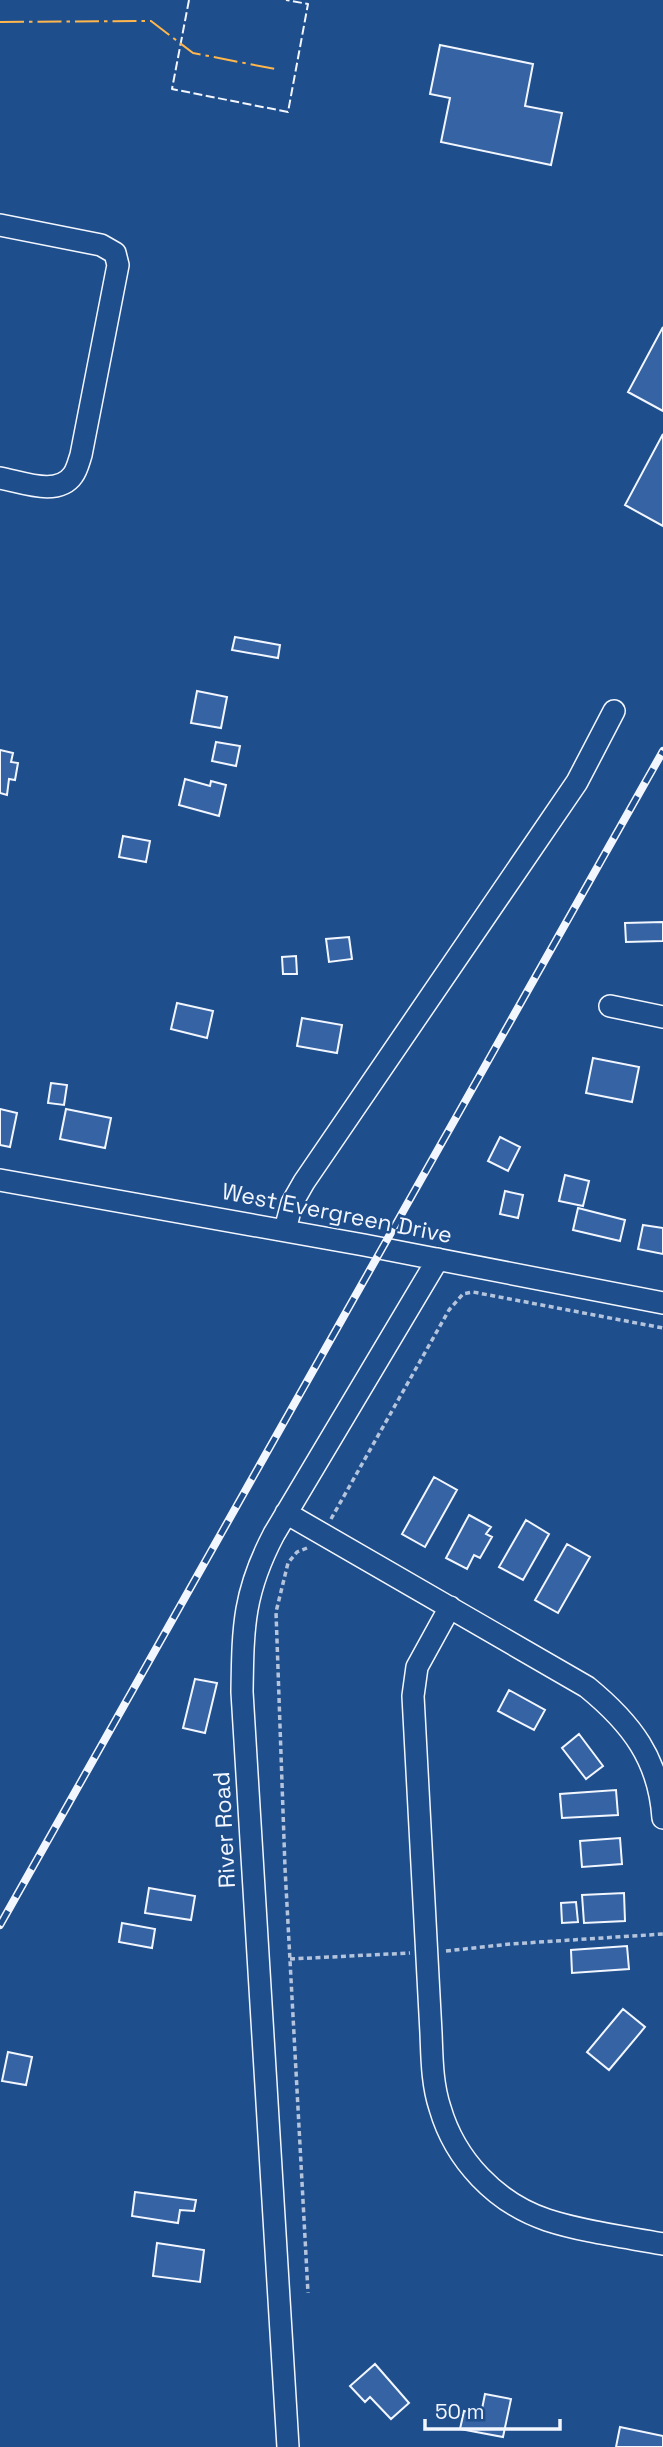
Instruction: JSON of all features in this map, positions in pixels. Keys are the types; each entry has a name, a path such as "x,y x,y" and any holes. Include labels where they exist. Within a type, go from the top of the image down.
{"street":[{"path":"0,225 101,244 115,253 118,265 81,454 74,475 62,485 43,486 0,478"},
{"path":"285,1230 292,1203 304,1182 577,782 614,710"},
{"path":"610,1006 663,1017"},
{"name":"West Evergreen Drive","path":"0,1180 285,1230 663,1303"},
{"name":"River Road","path":"295,2446 242,1692 243,1634 250,1589 264,1552 438,1259"},
{"path":"286,1513 571,1676 607,1705 637,1737 648,1754 659,1788 663,1818"},
{"path":"450,1607 417,1667 413,1696 433,2071 439,2107 454,2143 478,2175 517,2208 546,2220 663,2244"}],"path":[{"path":"308,2293 290,1959 276,1612 280,1588 290,1559 297,1552 314,1544 322,1534 449,1310 463,1294 473,1292 663,1328"},
{"path":"290,1959 426,1952 663,1934"}],"building":[{"path":"440,45 533,64 525,106 562,113 551,165 441,142 450,98 430,94"},
{"path":"663,327 663,411 628,392"},
{"path":"663,434 663,526 625,505"},
{"path":"235,637 280,645 278,658 232,650"},
{"path":"197,691 227,697 221,728 191,723"},
{"path":"216,742 240,746 236,766 212,761"},
{"path":"0,750 13,753 11,762 18,763 15,780 9,779 7,795 0,793"},
{"path":"185,779 210,786 211,781 226,785 219,816 179,805"},
{"path":"123,836 150,841 146,862 119,857"},
{"path":"663,922 663,941 626,942 625,923"},
{"path":"349,937 352,959 329,962 326,939"},
{"path":"296,956 297,974 283,974 282,957"},
{"path":"177,1003 213,1011 207,1038 171,1029"},
{"path":"302,1018 342,1025 337,1053 297,1046"},
{"path":"593,1058 639,1067 632,1102 586,1093"},
{"path":"51,1083 67,1085 64,1105 48,1103"},
{"path":"0,1109 17,1113 10,1147 0,1145"},
{"path":"66,1109 111,1118 105,1148 60,1139"},
{"path":"500,1137 520,1147 508,1171 488,1161"},
{"path":"565,1175 589,1181 583,1206 559,1201"},
{"path":"505,1191 523,1195 518,1218 500,1214"},
{"path":"578,1208 625,1220 620,1241 573,1230"},
{"path":"643,1225 663,1228 663,1254 638,1249"},
{"path":"434,1477 457,1490 425,1547 402,1534"},
{"path":"469,1515 491,1527 486,1534 492,1537 480,1558 474,1555 467,1569 446,1558"},
{"path":"526,1520 549,1534 523,1580 499,1567"},
{"path":"567,1544 590,1557 558,1613 535,1600"},
{"path":"195,1679 217,1683 205,1733 183,1728"},
{"path":"509,1690 545,1710 534,1730 498,1711"},
{"path":"579,1734 603,1766 586,1779 562,1748"},
{"path":"616,1790 618,1815 562,1818 560,1794"},
{"path":"620,1838 622,1864 582,1867 580,1841"},
{"path":"149,1888 195,1896 191,1920 145,1913"},
{"path":"624,1893 625,1921 584,1923 582,1895"},
{"path":"576,1902 578,1922 562,1923 561,1903"},
{"path":"122,1923 155,1929 152,1948 119,1942"},
{"path":"627,1946 629,1969 572,1973 571,1950"},
{"path":"623,2009 645,2027 609,2070 587,2052"},
{"path":"8,2052 32,2057 26,2085 2,2081"},
{"path":"135,2192 196,2200 194,2211 180,2210 178,2223 132,2216"},
{"path":"157,2243 204,2250 200,2282 153,2276"},
{"path":"375,2364 409,2403 391,2419 370,2397 365,2402 350,2386"},
{"path":"485,2394 511,2399 503,2437 460,2429 464,2411 481,2414"},
{"path":"620,2427 663,2436 663,2447 616,2447"}],"railway":[{"path":"0,1925 663,751"}],"fence":[{"path":"189,0 172,89 288,112 308,4 286,0"}],"power":[{"path":"0,22 151,21 193,53 275,69"}]}
